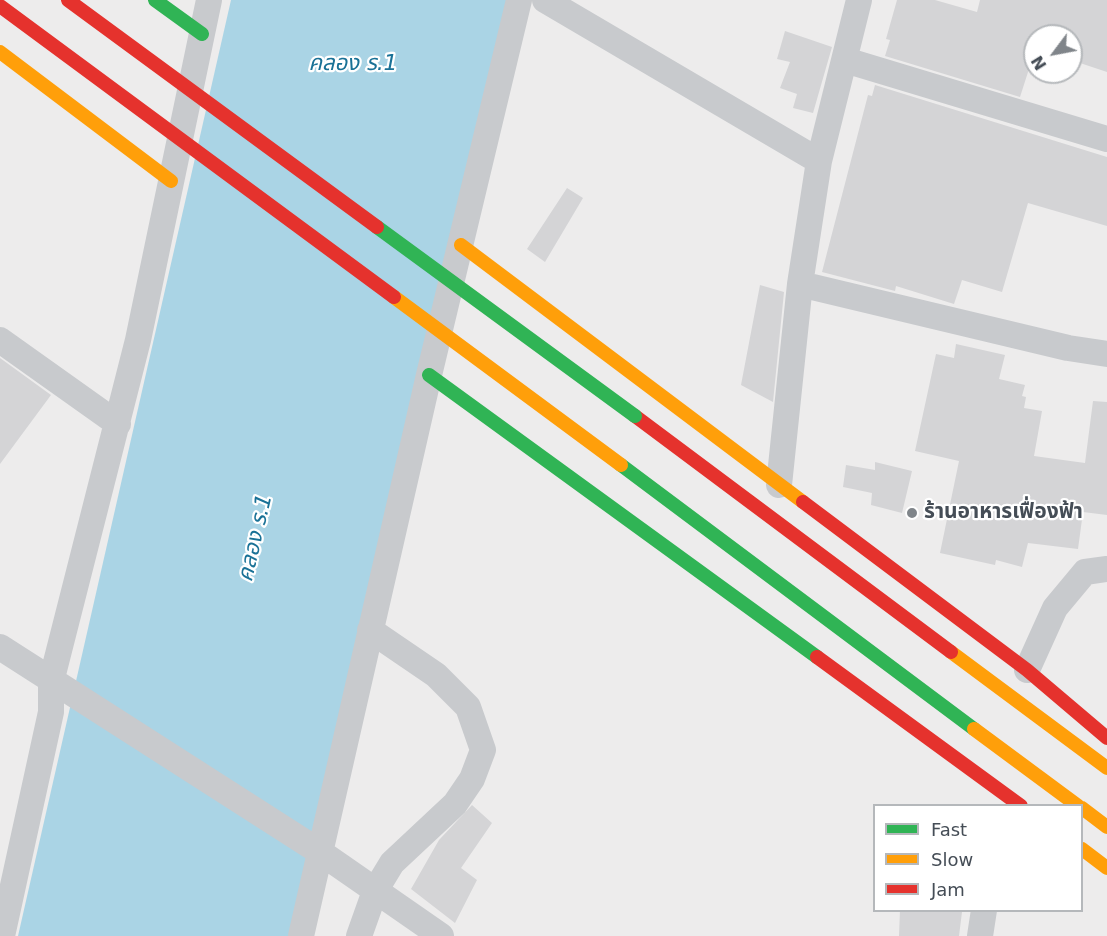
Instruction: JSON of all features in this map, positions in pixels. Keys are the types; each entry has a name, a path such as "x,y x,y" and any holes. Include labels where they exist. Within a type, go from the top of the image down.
{"main road":[{"path":"68,0 635,416 1107,768"},
{"path":"155,0 202,34"},
{"path":"0,6 1076,804"},
{"path":"0,52 171,181"},
{"path":"461,245 1027,670 1107,738"},
{"path":"429,375 1008,801"},
{"path":"1083,809 1107,827"},
{"path":"1083,850 1107,868"}],"street":[{"path":"3,934 51,712 51,682 118,424 209,0"},
{"path":"301,936 429,375 519,0"},
{"path":"545,0 819,161"},
{"path":"779,484 800,284 819,161 859,0"},
{"path":"845,60 1107,139"},
{"path":"800,284 1068,348 1107,354"},
{"path":"0,340 118,424"},
{"path":"1027,670 1055,608 1085,572 1107,569"},
{"path":"359,936 375,891 392,863 455,804 472,779 483,750 468,707 436,675 370,630"},
{"path":"0,647 51,682 320,852 441,936"},
{"path":"980,936 984,912"}],"water":[{"name":"คลอง ร.1","path":"231,0 512,0 296,936 18,936"}],"building":[{"path":"897,0 935,0 977,12 980,0 1107,0 1107,72 1083,64 1083,24 1023,24 1024,84 1020,97 885,56 890,40 886,39"},
{"path":"785,31 832,47 813,113 793,108 797,94 780,88 790,62 777,59"},
{"path":"875,85 1107,157 1107,226 1028,203 1002,292 962,280 954,304 896,286 895,291 822,272 868,95 872,96"},
{"path":"567,188 583,198 545,262 527,249"},
{"path":"760,285 784,292 773,402 741,385"},
{"path":"956,344 1005,355 999,379 1025,385 1022,396 1026,397 1024,408 1042,411 1034,456 1085,463 1093,401 1107,402 1107,515 1083,512 1078,549 1028,543 1022,567 996,560 995,565 940,553 959,461 915,451 936,354 954,358"},
{"path":"0,358 51,395 0,464"},
{"path":"875,462 912,471 902,513 871,505 872,493 843,487 846,465 875,470"},
{"path":"472,805 492,823 461,868 477,880 455,923 411,889 439,840"},
{"path":"900,912 962,912 959,936 899,936"}],"traffic: fast":[{"path":"155,0 202,34"},
{"path":"377,227 635,416"},
{"path":"429,375 817,657"},
{"path":"621,465 974,729"}],"traffic: slow":[{"path":"0,52 171,181"},
{"path":"461,245 803,502"},
{"path":"394,297 621,465"},
{"path":"951,652 1107,768"},
{"path":"974,729 1075,804"},
{"path":"1083,809 1107,827"},
{"path":"1083,850 1107,868"}],"traffic: jam":[{"path":"68,0 377,227"},
{"path":"0,6 394,297"},
{"path":"635,416 951,652"},
{"path":"803,502 1027,670 1107,738"},
{"path":"817,657 1018,804"}],"place":[{"name":"ร้านอาหารเฟื่องฟ้า","path":"912,513"}]}
